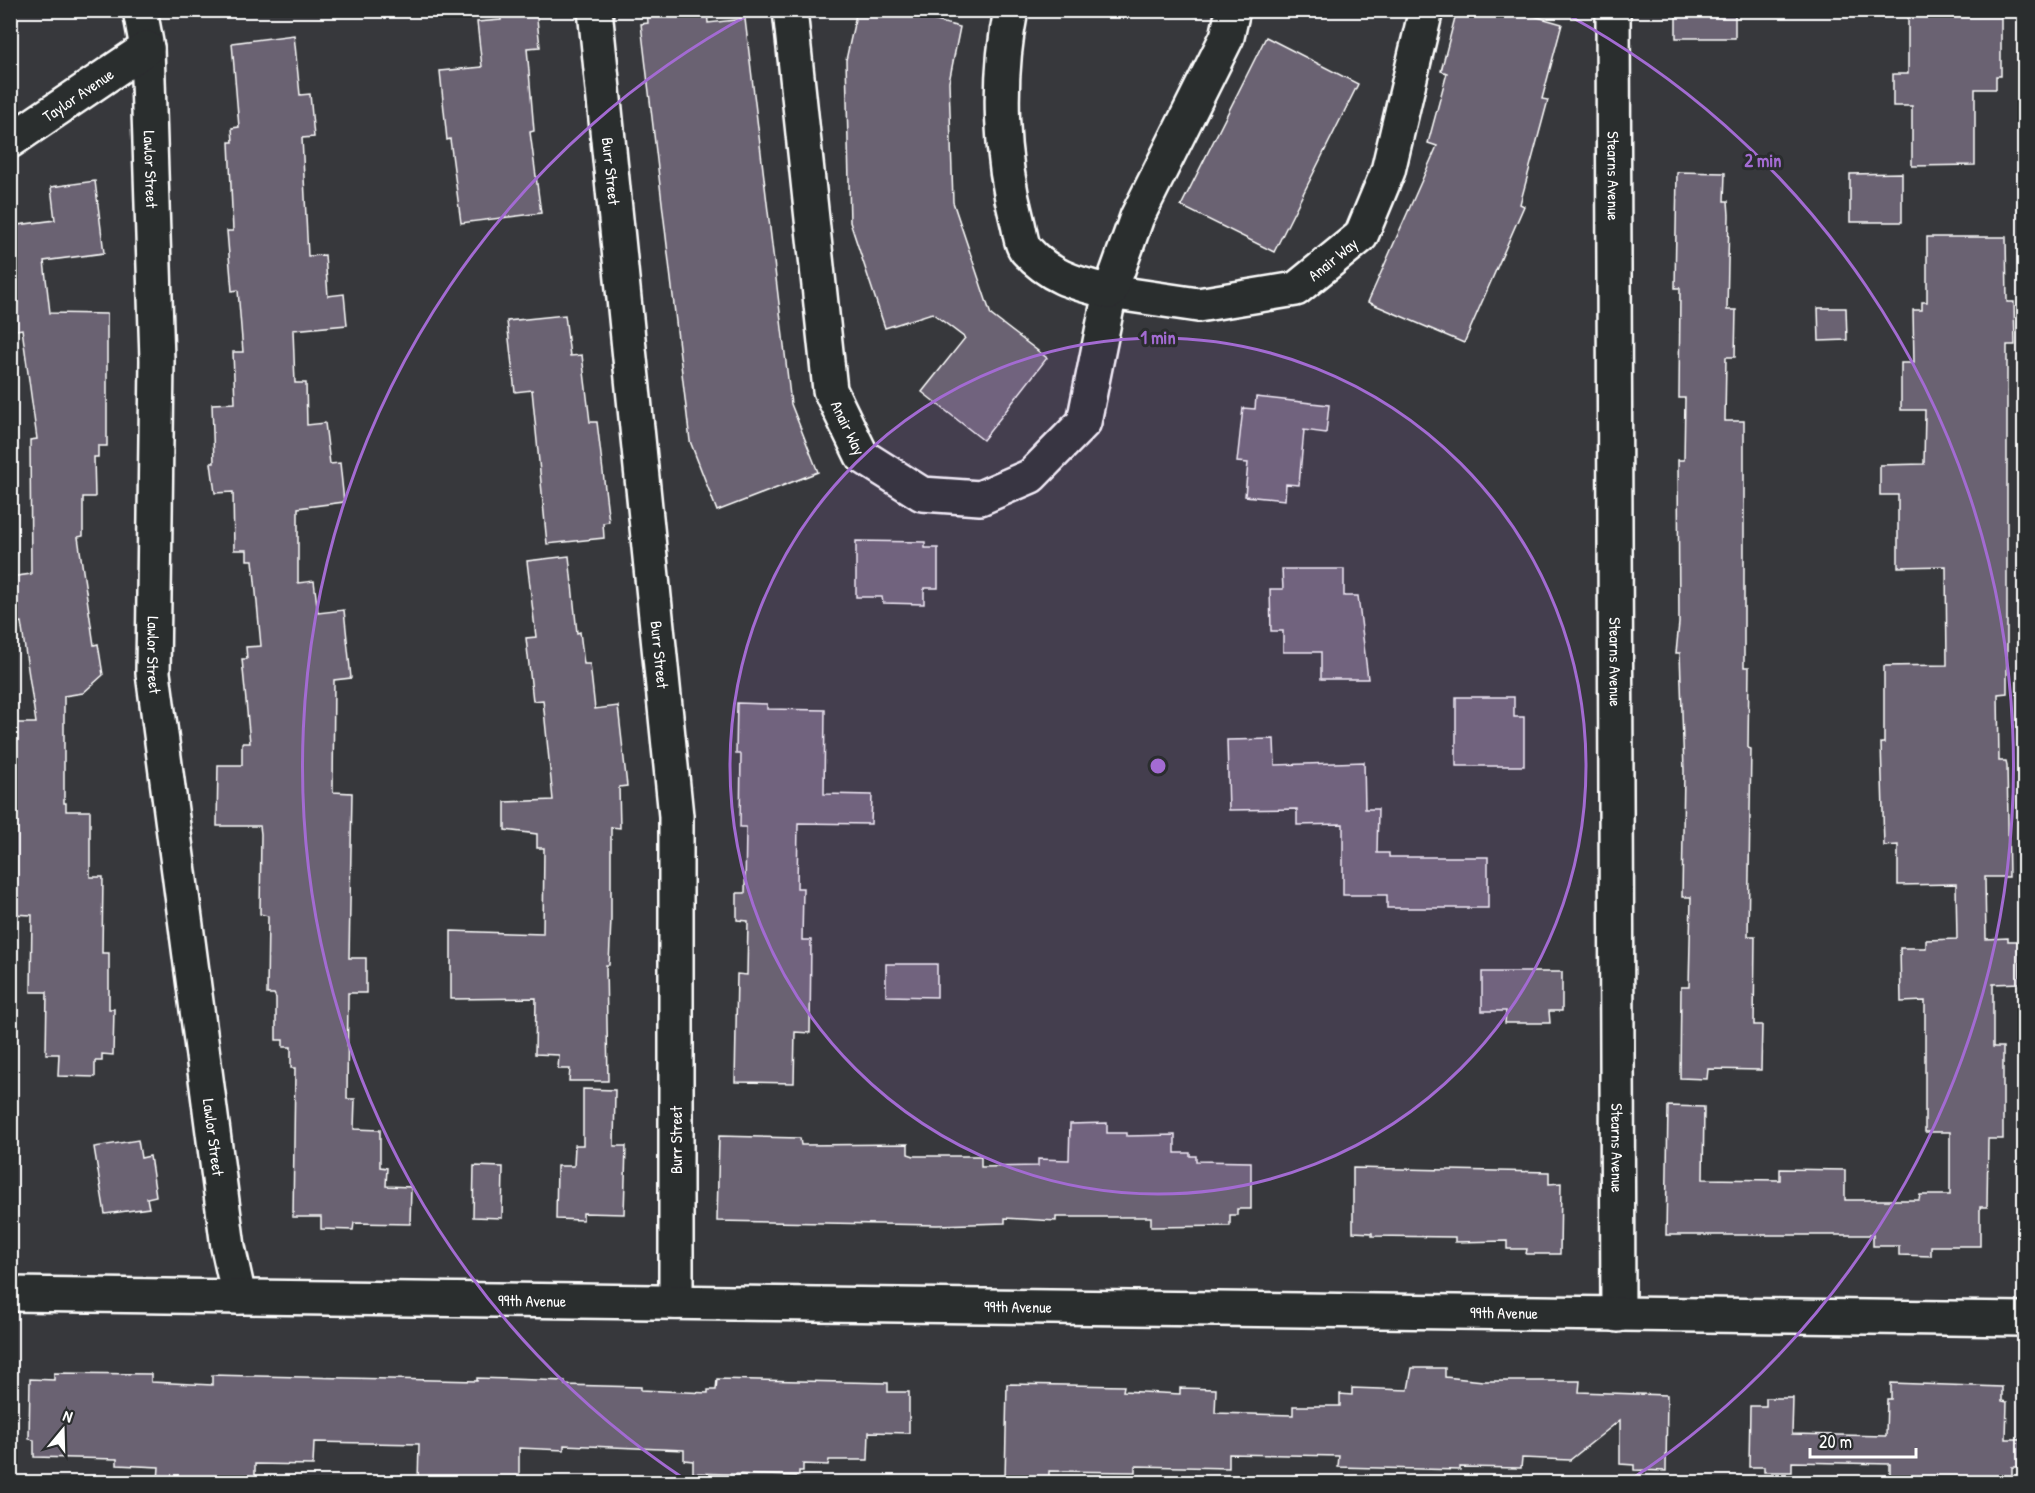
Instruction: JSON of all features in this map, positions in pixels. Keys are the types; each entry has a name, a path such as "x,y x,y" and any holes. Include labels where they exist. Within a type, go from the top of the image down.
{"street":[{"name":"Lawlor Street","path":"140,10 147,48 157,360 153,673 228,1247 239,1297"},
{"name":"Burr Street","path":"595,10 676,816 676,1302"},
{"name":"Anair Way","path":"790,10 830,390 862,456 922,494 980,498 1031,476 1084,422 1110,292 1137,217 1227,36 1233,10"},
{"name":"Anair Way","path":"1011,10 1005,42 1004,123 1009,192 1024,248 1058,278 1110,292 1198,305 1296,290 1361,236 1388,171 1426,10"},
{"name":"Stearns Avenue","path":"1613,10 1618,1315"},
{"name":"Taylor Avenue","path":"10,141 147,48"},
{"name":"99th Avenue","path":"10,1294 2025,1319"}],"building":[{"path":"500,10 536,10 540,47 527,48 534,131 530,132 541,213 461,223 450,139 447,140 440,71 482,67 477,22 501,20"},
{"path":"647,10 707,10 708,23 745,19 791,404 818,472 717,511 690,441 641,24 648,23"},
{"path":"857,10 926,10 924,18 960,27 949,82 953,202 991,315 1047,358 983,440 922,392 965,338 932,313 885,328 850,222 846,60"},
{"path":"1457,10 1513,10 1562,24 1542,99 1548,100 1520,204 1524,206 1464,343 1368,302 1437,146 1428,143 1447,73 1441,71"},
{"path":"1676,10 1735,10 1735,38 1676,38"},
{"path":"1908,10 2001,10 2001,76 1996,76 1996,89 1975,89 1975,165 1912,166 1912,106 1893,106 1893,74 1908,74"},
{"path":"294,35 300,95 310,94 314,137 302,138 308,256 325,255 328,296 344,294 347,325 293,330 295,383 306,383 307,425 325,423 330,464 340,463 344,502 298,508 298,583 314,581 318,613 344,610 351,678 334,680 333,792 352,793 349,958 366,958 366,993 348,993 347,1099 355,1099 354,1129 380,1130 380,1167 387,1168 386,1186 411,1187 410,1224 354,1223 353,1230 321,1229 321,1217 293,1217 295,1068 291,1068 291,1047 283,1047 283,1040 276,1040 276,998 274,994 267,994 268,916 260,914 260,826 217,826 218,765 242,765 242,743 250,743 242,659 247,659 246,647 261,646 253,560 247,560 247,550 234,550 233,492 215,493 211,463 214,463 212,404 235,403 233,352 243,352 238,290 232,291 227,231 233,231 229,142 233,142 232,128 239,127 232,43"},
{"path":"1266,37 1358,84 1274,252 1181,206"},
{"path":"1677,172 1725,173 1724,201 1728,201 1729,215 1727,310 1736,310 1735,357 1726,357 1725,421 1744,421 1744,667 1749,667 1748,748 1751,749 1748,936 1755,936 1754,1025 1762,1025 1761,1070 1708,1069 1707,1079 1680,1078 1681,987 1689,987 1691,897 1682,897 1684,771 1680,653 1676,653 1679,623 1678,460 1684,460 1685,398 1679,398 1680,288 1675,288"},
{"path":"1902,173 1902,222 1850,222 1850,174"},
{"path":"95,181 104,253 44,261 50,313 107,314 107,446 98,446 98,457 94,457 95,497 83,497 83,536 78,537 94,645 98,644 103,675 83,693 64,696 64,803 66,803 66,811 90,811 90,877 103,877 102,953 109,953 109,1009 114,1009 113,1055 102,1054 102,1061 95,1061 95,1077 58,1076 59,1054 46,1054 47,992 31,992 32,915 10,914 13,723 36,723 21,622 10,623 10,577 31,574 30,440 37,439 22,329 10,331 10,226 55,220 51,187"},
{"path":"1927,237 2006,237 2007,302 2014,302 2015,345 2007,345 2007,693 1998,694 1999,761 2006,761 2007,765 2009,877 1985,877 1986,939 2008,938 2008,941 2019,941 2020,983 1993,984 1993,1047 2003,1047 2003,1139 1988,1139 1987,1207 1980,1207 1980,1246 1931,1246 1931,1256 1899,1255 1899,1246 1873,1246 1873,1235 1666,1235 1668,1106 1704,1107 1703,1179 1780,1180 1780,1169 1845,1170 1845,1200 1919,1200 1920,1195 1950,1195 1950,1132 1925,1132 1925,1001 1901,1002 1900,948 1926,948 1926,940 1957,939 1956,884 1898,885 1898,845 1884,846 1881,743 1884,743 1884,666 1947,665 1946,566 1898,567 1898,495 1880,495 1880,465 1924,464 1925,410 1901,410 1901,363 1914,363 1913,310 1922,310 1922,302 1927,302"},
{"path":"1818,308 1846,308 1847,340 1819,341"},
{"path":"565,315 570,356 582,355 590,422 597,422 609,522 603,523 604,538 547,544 532,390 515,392 507,321"},
{"path":"1256,397 1329,405 1326,433 1304,430 1299,485 1286,484 1285,500 1245,496 1248,463 1237,462 1243,408 1255,409"},
{"path":"856,541 925,542 925,548 938,548 938,588 924,588 924,604 883,603 882,597 856,597"},
{"path":"569,556 577,633 580,632 584,664 590,664 595,709 618,706 627,786 619,787 620,828 611,827 611,919 609,965 606,965 608,1081 569,1081 570,1069 558,1069 559,1055 535,1054 536,998 451,999 451,931 543,934 544,848 537,848 537,834 505,830 505,802 553,800 543,700 533,701 526,638 536,637 527,561"},
{"path":"1282,569 1344,569 1344,596 1358,596 1368,679 1321,679 1321,652 1283,652 1283,631 1271,631 1270,589 1283,589"},
{"path":"1456,697 1514,697 1514,717 1524,717 1524,766 1456,766"},
{"path":"737,703 767,704 767,709 825,710 824,794 872,795 871,824 798,823 797,888 803,888 802,940 811,940 810,1033 795,1032 794,1083 735,1082 737,974 747,975 748,921 737,920 737,893 745,893 746,827 740,827 741,754 736,754"},
{"path":"1274,739 1275,765 1364,762 1365,809 1378,809 1377,853 1389,853 1389,857 1488,857 1488,908 1387,908 1387,895 1343,895 1343,824 1297,825 1297,809 1229,810 1227,740"},
{"path":"886,964 937,964 937,997 886,996"},
{"path":"1482,972 1562,972 1562,1011 1549,1011 1550,1023 1505,1023 1506,1011 1482,1011"},
{"path":"583,1089 615,1090 614,1146 626,1146 624,1214 583,1213 583,1220 556,1219 557,1166 574,1166 575,1145 583,1145"},
{"path":"1107,1123 1107,1133 1127,1133 1127,1136 1175,1135 1175,1153 1190,1153 1190,1156 1196,1156 1196,1161 1251,1162 1251,1209 1237,1209 1237,1215 1230,1215 1230,1226 1151,1227 1151,1217 1056,1217 1056,1221 1005,1218 1005,1223 937,1225 717,1221 719,1136 800,1138 801,1145 908,1144 908,1154 914,1156 981,1156 981,1167 1038,1166 1038,1159 1069,1160 1070,1124"},
{"path":"138,1140 141,1158 150,1156 156,1196 147,1198 149,1208 105,1214 94,1147"},
{"path":"474,1166 503,1167 502,1218 473,1217"},
{"path":"1353,1168 1549,1172 1549,1184 1561,1183 1560,1254 1526,1254 1527,1249 1507,1249 1507,1241 1455,1242 1455,1237 1372,1236 1372,1233 1353,1232"},
{"path":"1412,1368 1445,1368 1445,1377 1483,1381 1580,1381 1579,1392 1667,1395 1666,1471 1634,1470 1634,1465 1620,1464 1620,1420 1570,1460 1522,1458 1521,1468 1460,1467 1460,1470 1338,1467 1339,1456 1229,1454 1229,1468 1135,1466 1135,1472 1049,1471 1049,1480 1005,1479 1007,1384 1124,1386 1123,1391 1180,1394 1180,1388 1216,1389 1215,1413 1293,1415 1293,1406 1340,1406 1340,1394 1352,1395 1352,1388 1408,1390"},
{"path":"54,1373 151,1374 151,1382 212,1385 212,1375 477,1381 477,1378 565,1381 565,1385 641,1387 641,1390 708,1393 708,1390 716,1390 717,1379 888,1383 888,1392 909,1392 909,1433 869,1432 868,1460 829,1460 828,1465 803,1464 803,1471 799,1471 799,1476 693,1473 693,1461 684,1460 684,1450 564,1445 564,1450 519,1448 519,1479 454,1478 454,1482 418,1482 419,1444 314,1442 313,1465 255,1464 255,1482 158,1481 159,1467 117,1465 117,1459 34,1457 34,1440 29,1439 30,1379 54,1380"},
{"path":"1891,1383 2002,1387 2002,1401 2007,1402 2006,1439 2024,1439 2023,1467 2012,1467 2012,1482 1890,1482 1890,1464 1792,1462 1792,1472 1764,1472 1764,1467 1749,1467 1750,1406 1766,1406 1766,1398 1793,1398 1792,1434 1886,1436 1887,1399 1891,1399"}]}
